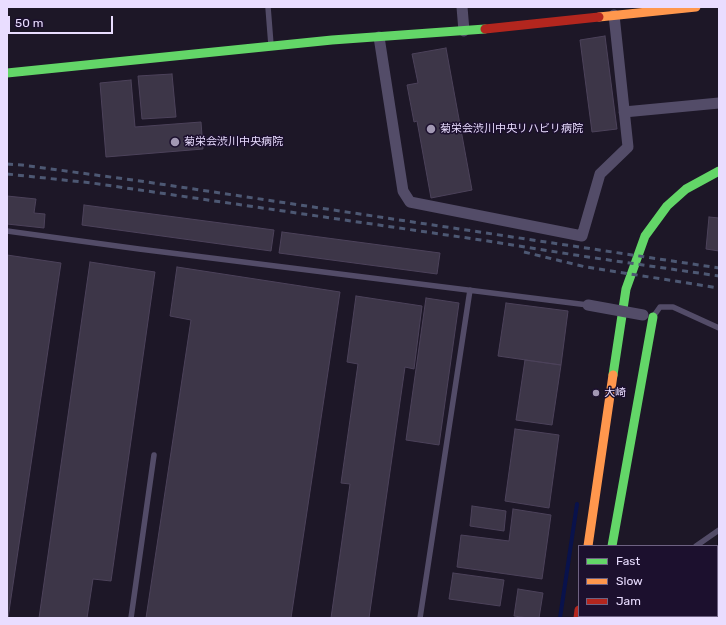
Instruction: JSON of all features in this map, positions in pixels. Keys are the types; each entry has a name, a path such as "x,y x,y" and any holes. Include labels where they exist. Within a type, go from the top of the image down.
{"street":[{"path":"462,7 464,31"},
{"path":"7,73 379,37 464,31 696,7"},
{"path":"379,37 403,191 410,202 582,236 600,174 628,147 614,15"},
{"path":"624,112 719,103"},
{"path":"588,545 626,289 644,236 667,206 686,189 719,171"},
{"path":"588,305 648,316 612,545"}],"lane":[{"path":"268,7 271,47"},
{"path":"7,231 588,305"},
{"path":"420,618 470,290"},
{"path":"648,316 660,307 673,307 719,328"},
{"path":"131,618 154,455"},
{"path":"697,545 719,530"}],"building":[{"path":"605,36 617,129 592,132 580,40"},
{"path":"446,48 472,190 431,198 417,121 414,122 407,85 418,83 412,54"},
{"path":"172,74 176,117 142,119 138,76"},
{"path":"131,80 135,127 201,122 203,149 106,157 100,83"},
{"path":"7,196 36,199 34,213 45,214 44,228 7,224"},
{"path":"84,205 274,230 271,251 82,225"},
{"path":"709,217 719,218 719,251 706,249"},
{"path":"282,232 440,253 437,274 279,253"},
{"path":"7,255 61,263 8,618 7,618"},
{"path":"90,262 155,272 111,581 93,579 87,618 39,618"},
{"path":"177,267 340,292 291,618 146,618 191,320 170,316"},
{"path":"356,296 422,306 414,369 405,367 369,618 331,618 350,484 341,483 358,364 347,362"},
{"path":"426,298 459,303 439,445 406,440"},
{"path":"506,303 568,311 561,365 498,356"},
{"path":"525,360 561,365 552,425 516,420"},
{"path":"515,429 559,435 549,508 505,501"},
{"path":"472,506 506,511 504,531 470,526"},
{"path":"513,509 551,515 542,579 457,567 461,535 509,541"},
{"path":"453,573 504,580 500,606 449,599"},
{"path":"518,589 543,593 539,618 514,616"}],"waterway":[{"path":"560,618 577,504"}],"railway":[{"path":"7,164 147,182 719,268"},
{"path":"7,174 92,183 719,276"},
{"path":"524,252 586,267 719,288"}],"traffic: fast":[{"path":"7,73 332,40 485,29"},
{"path":"613,375 626,289 645,236 667,206 686,189 719,171"},
{"path":"612,545 653,317"}],"traffic: slow":[{"path":"599,17 696,7"},
{"path":"588,545 613,375"}],"traffic: jam":[{"path":"485,29 599,17"}],"place":[{"name":"菊栄会渋川中央リハビリ病院","path":"431,129"},
{"name":"菊栄会渋川中央病院","path":"175,142"},
{"name":"大崎","path":"596,393"}]}
